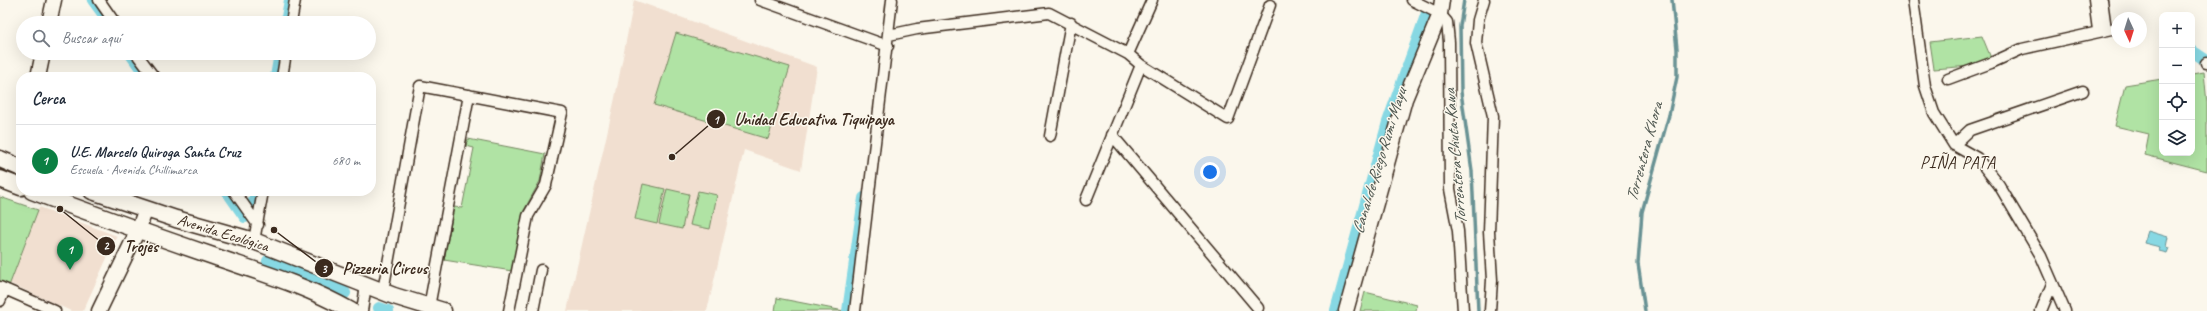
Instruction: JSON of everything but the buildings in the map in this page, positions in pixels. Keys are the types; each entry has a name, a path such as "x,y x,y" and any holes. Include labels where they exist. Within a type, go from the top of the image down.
{"main road":[{"path":"0,159 16,163"},
{"name":"Avenida Ecológica","path":"46,196 138,230 267,274 333,301 351,311"},
{"name":"Avenida Ecológica","path":"107,196 254,241 366,285 436,309"}],"street":[{"path":"51,16 54,0"},
{"path":"99,0 110,16"},
{"path":"292,16 294,0"},
{"path":"760,0 888,46"},
{"path":"855,311 888,46 892,0"},
{"path":"1128,54 1152,0"},
{"path":"1412,0 1440,14 1447,22 1450,42 1450,189 1458,231 1463,311"},
{"path":"1346,311 1405,99 1440,14 1442,0"},
{"path":"1484,0 1478,20 1476,43 1493,116 1488,232 1492,280 1490,311"},
{"path":"1913,0 1925,86 1934,113 1954,145 1976,158 2000,185 2040,256 2065,311"},
{"path":"2094,0 2102,30"},
{"path":"2102,0 2102,30"},
{"path":"889,35 917,29 1049,13 1071,23 1128,54 1141,65 1228,119 1270,5"},
{"path":"1050,136 1071,23"},
{"path":"1948,80 1991,64 2022,49 2111,29"},
{"path":"39,72 42,60"},
{"path":"141,60 150,72"},
{"path":"283,72 285,60"},
{"path":"1086,200 1141,65"},
{"path":"383,291 420,86 562,112 546,185 528,216 509,311"},
{"path":"1954,145 1970,130 2083,92"},
{"path":"436,309 470,95"},
{"path":"1112,135 1258,308"},
{"path":"11,183 16,172"},
{"path":"238,196 258,224"},
{"path":"254,241 262,196"},
{"path":"99,311 138,230 146,209"},
{"path":"533,311 541,270"},
{"path":"2041,311 2052,284"},
{"path":"362,311 366,285"},
{"path":"0,301 3,288 55,311"}],"shaded area":[{"path":"634,0 817,67 801,170 744,150 707,311 567,311 615,98"},
{"path":"39,207 117,236 83,311 71,311 9,283"}],"green space":[{"path":"676,33 790,67 768,139 654,105"},
{"path":"1982,36 1991,58 1970,66 1934,69 1930,42"},
{"path":"2204,72 2207,104 2207,171 2145,155 2149,134 2115,126 2125,85 2159,79 2159,156 2195,156 2195,74"},
{"path":"468,139 545,154 540,181 523,212 512,271 444,260 454,207 462,208 474,148 466,146"},
{"path":"643,184 665,189 657,224 635,219"},
{"path":"667,189 689,194 682,229 659,224"},
{"path":"698,191 717,195 710,229 690,225"},
{"path":"0,197 38,210 9,286 0,282"},
{"path":"1365,292 1417,305 1416,311 1360,311"},
{"path":"777,298 844,311 775,311"}],"water":[{"path":"2148,231 2168,237 2166,247 2169,248 2167,253 2159,251 2160,247 2144,243"}],"waterway":[{"path":"93,0 104,15"},
{"path":"287,16 290,0"},
{"name":"Torrentera Chuta Kawa","path":"1464,0 1460,26 1461,92 1472,171 1478,311"},
{"name":"Torrentera Khora","path":"1645,311 1638,264 1642,212 1669,115 1677,77 1677,49 1672,0"},
{"name":"Canal de Riego Rumi Mayu","path":"1336,311 1388,122 1427,13"},
{"path":"2195,53 2207,61"},
{"path":"135,60 143,72"},
{"path":"277,72 279,60"},
{"path":"230,196 245,217"},
{"path":"253,207 255,196"},
{"path":"848,311 864,198"},
{"path":"268,261 345,293"},
{"path":"379,308 388,311"}],"place":[{"name":"Unidad Educativa Tiquipaya","path":"672,157"},
{"name":"Trojes","path":"60,209"},
{"name":"Pizzeria Circus","path":"274,230"},
{"name":"U.E. Marcelo Quiroga Santa Cruz","path":"70,270"}],"district":[{"name":"PIÑA PATA","path":"1958,162"}]}
